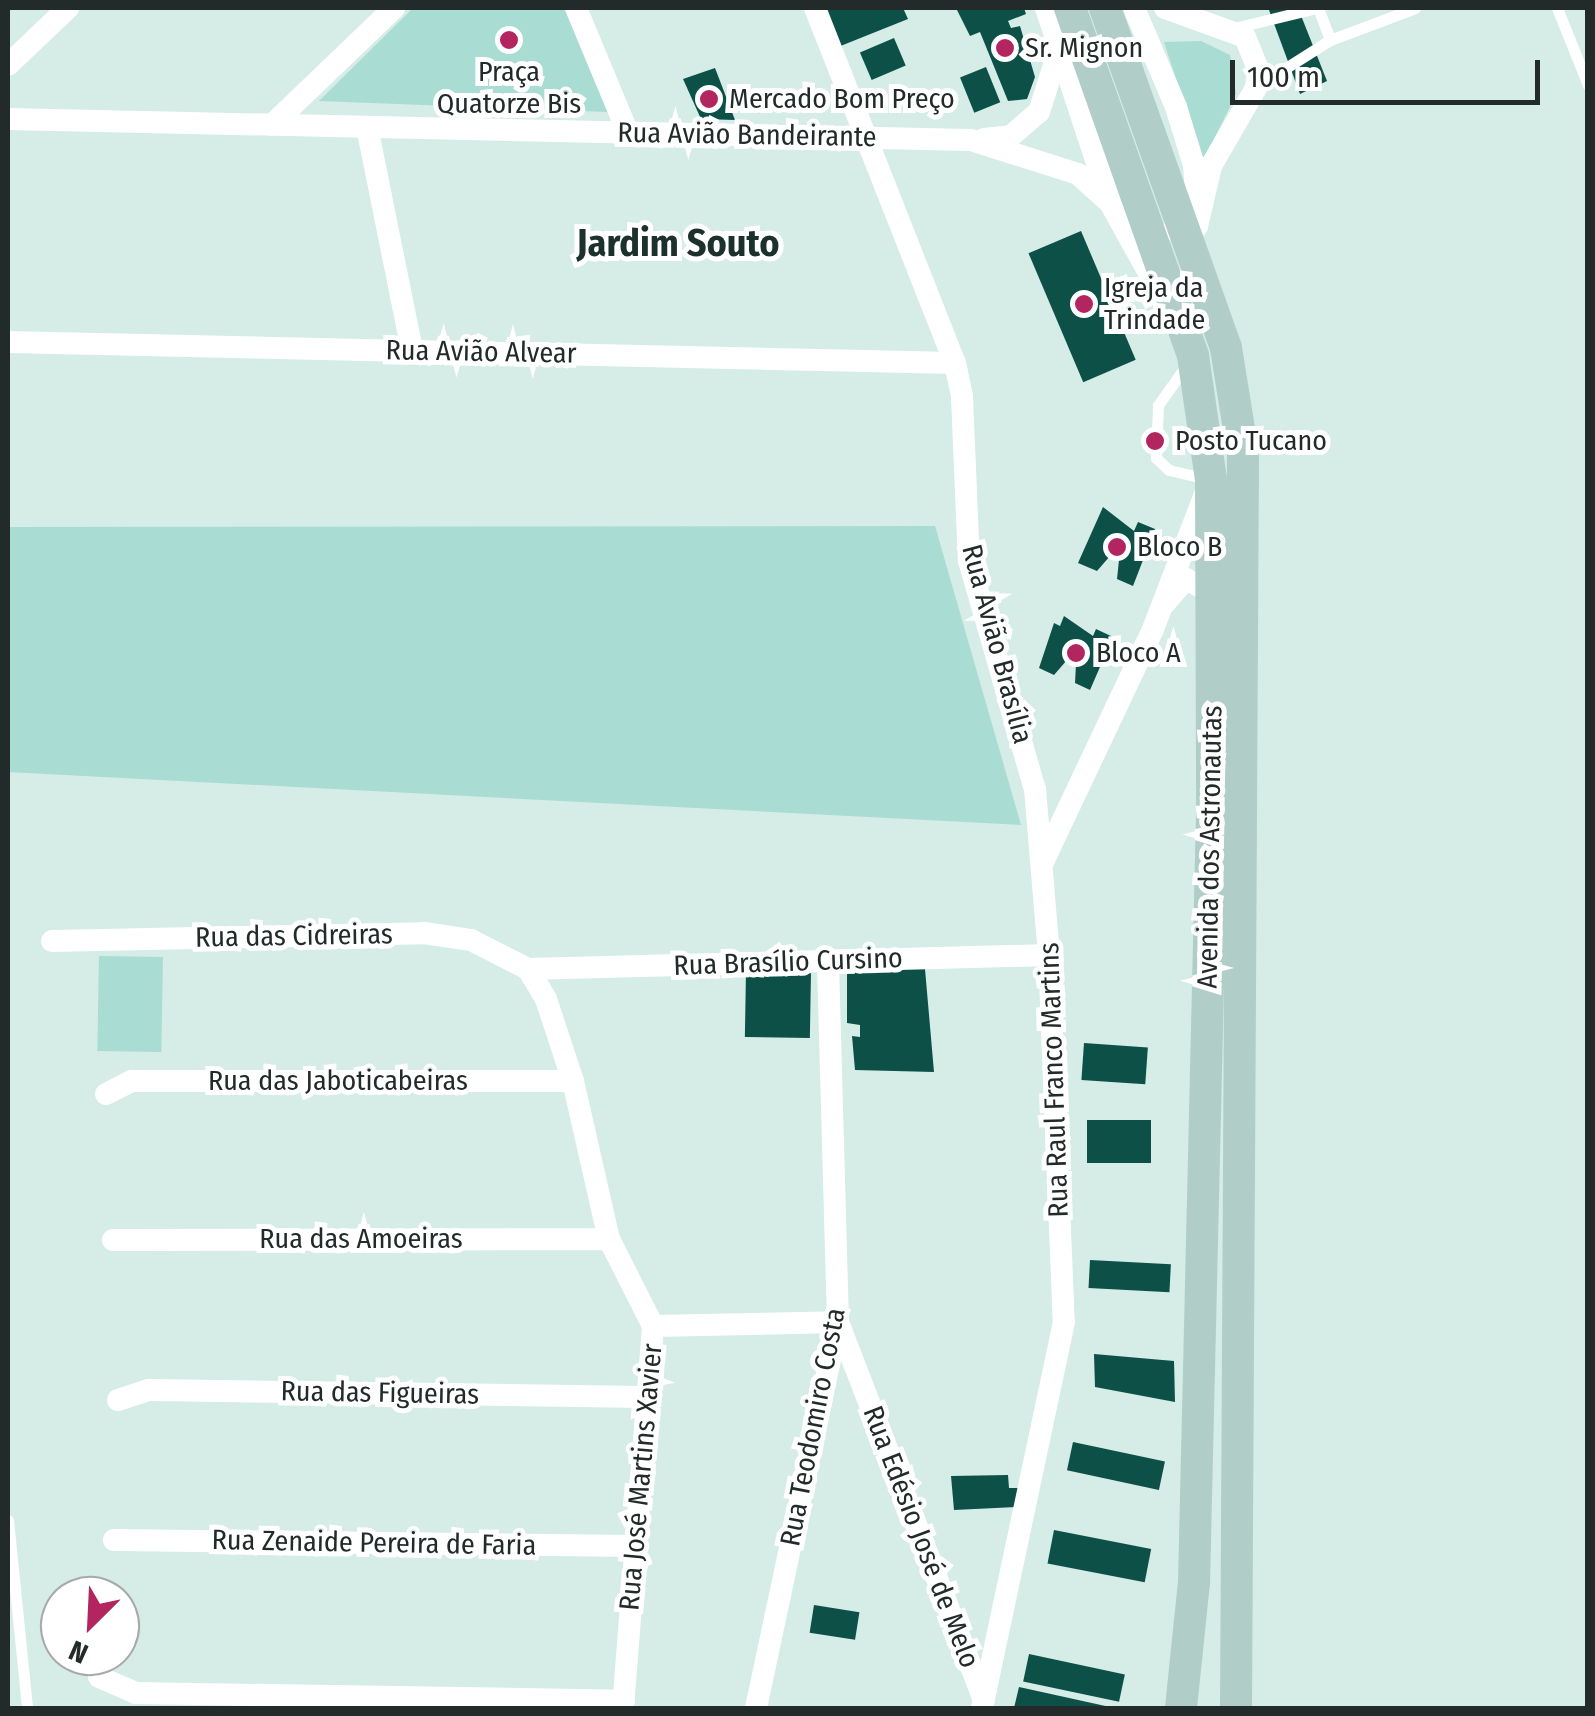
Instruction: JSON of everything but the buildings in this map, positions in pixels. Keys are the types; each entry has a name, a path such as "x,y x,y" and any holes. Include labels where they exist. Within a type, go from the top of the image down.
{"main road":[{"name":"Avenida dos Astronautas","path":"1070,8 1141,236 1193,356 1211,479 1214,608 1194,1582 1181,1708"},
{"name":"Avenida dos Astronautas","path":"1105,8 1191,227 1204,284 1226,348 1243,454 1236,1708"}],"street":[{"path":"8,65 68,8"},
{"path":"272,125 394,8"},
{"path":"576,8 628,133"},
{"name":"Rua Avião Brasília","path":"815,8 870,138 955,364 962,397 969,561 1036,789 1042,866"},
{"path":"1046,8 1110,203 1141,236 1191,227"},
{"path":"1134,8 1194,165 1191,227"},
{"path":"1165,8 1220,24 1246,38 1258,69 1256,88 1222,137 1191,227"},
{"path":"971,140 1011,136 1026,127 1046,97 1060,46"},
{"name":"Rua Avião Bandeirante","path":"8,118 971,140 1078,174 1110,203"},
{"path":"366,127 412,350"},
{"name":"Rua Avião Alvear","path":"8,342 955,364"},
{"name":"Rua Raul Franco Martins","path":"983,1704 1064,1322 1042,866 1153,629 1211,479"},
{"path":"1153,629 1176,586 1186,580 1206,590 1214,608"},
{"name":"Rua das Cidreiras","path":"52,941 424,932 472,940 528,970"},
{"name":"Rua Brasílio Cursino","path":"528,970 1049,954"},
{"name":"Rua Teodomiro Costa","path":"756,1708 838,1322 828,961"},
{"name":"Rua José Martins Xavier","path":"528,970 546,1000 573,1081 609,1238 654,1326 644,1397 624,1705"},
{"name":"Rua das Jaboticabeiras","path":"106,1094 132,1081 573,1081"},
{"name":"Rua das Amoeiras","path":"113,1240 609,1238"},
{"path":"654,1326 838,1322"},
{"name":"Rua Edésio José de Melo","path":"838,1322 983,1704"},
{"name":"Rua das Figueiras","path":"118,1400 149,1390 644,1397"},
{"name":"Rua Zenaide Pereira de Faria","path":"114,1540 634,1546"},
{"path":"99,1677 136,1692 624,1705"}],"lane":[{"path":"1220,24 1248,28 1317,8 1330,40"},
{"path":"1256,88 1330,40 1415,8"},
{"path":"1556,8 1588,84"},
{"path":"1193,356 1158,405 1156,458 1169,470 1211,479"},
{"path":"8,1520 27,1708"}],"green space":[{"path":"413,8 566,8 609,112 319,101"},
{"path":"1201,41 1230,55 1236,94 1203,162 1164,42"},
{"path":"935,526 1021,825 8,772 8,527"},
{"path":"99,956 163,957 161,1052 97,1051"}],"place":[{"name":"Praça Quatorze Bis","path":"509,40"},
{"name":"Sr. Mignon","path":"1005,48"},
{"name":"Mercado Bom Preço","path":"709,99"},
{"name":"Igreja da Trindade","path":"1084,304"},
{"name":"Posto Tucano","path":"1155,441"},
{"name":"Bloco B","path":"1117,547"},
{"name":"Bloco A","path":"1076,653"}],"district":[{"name":"Jardim Souto","path":"678,244"}]}
